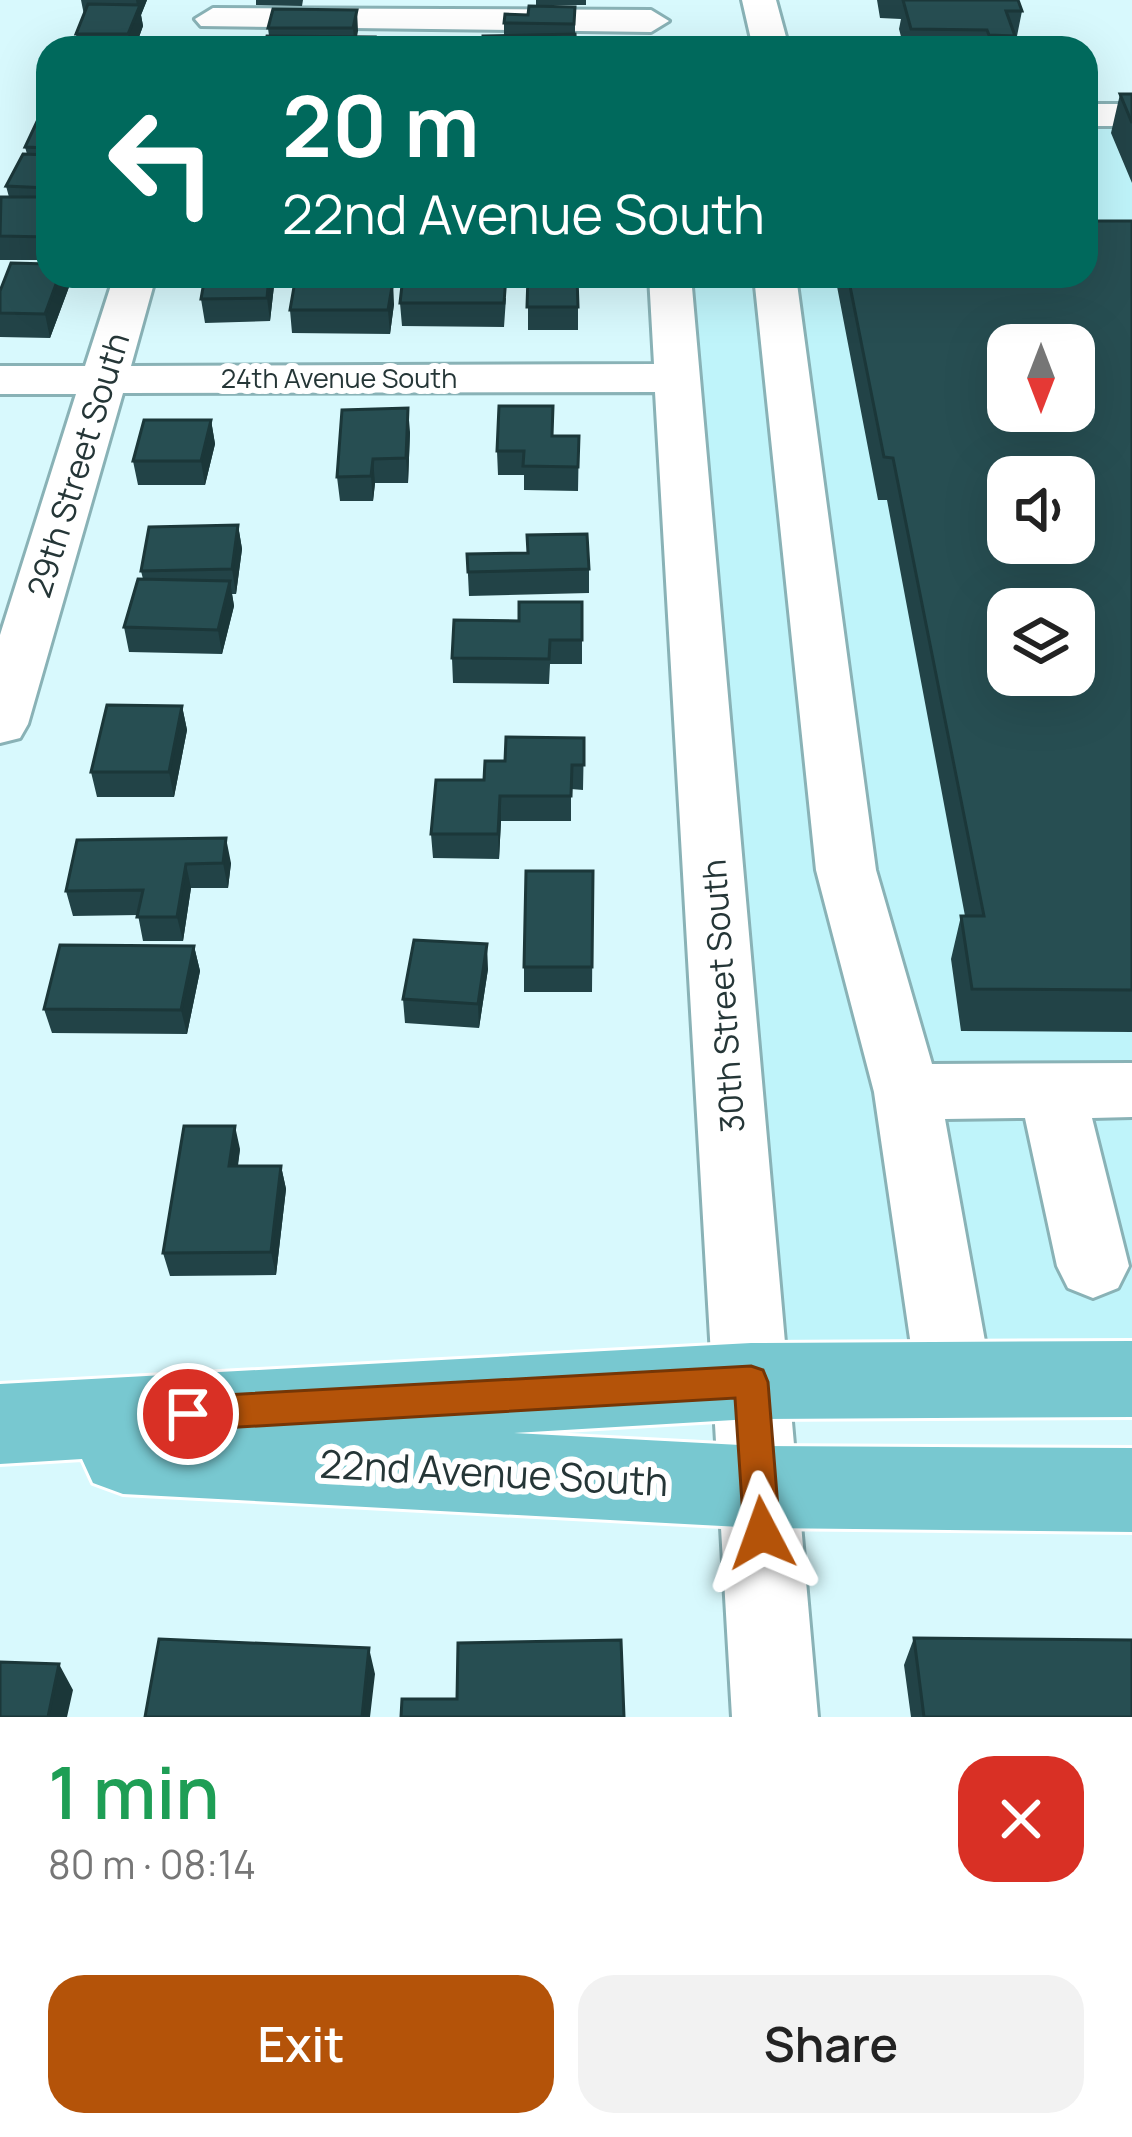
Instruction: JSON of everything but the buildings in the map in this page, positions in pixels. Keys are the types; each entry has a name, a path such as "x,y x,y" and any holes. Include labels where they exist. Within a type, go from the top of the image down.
{"main road":[{"name":"22nd Avenue South","path":"0,1424 751,1382 1132,1379"},
{"name":"22nd Avenue South","path":"0,1448 759,1486 1132,1490"}],"street":[{"path":"759,0 768,36"},
{"path":"212,22 651,23"},
{"path":"1098,115 1132,115"},
{"name":"29th Street South","path":"0,724 131,288"},
{"name":"30th Street South","path":"671,288 775,1717"},
{"path":"776,288 846,870 907,1092 954,1379"},
{"name":"24th Avenue South","path":"0,380 677,378"},
{"path":"1052,1090 1094,1266"},
{"path":"907,1092 1132,1090"}],"shaded area":[{"path":"1098,123 1132,123 1132,1346 780,1349 689,288 1098,288"}],"route":[{"path":"188,1414 751,1382 762,1533"}]}
